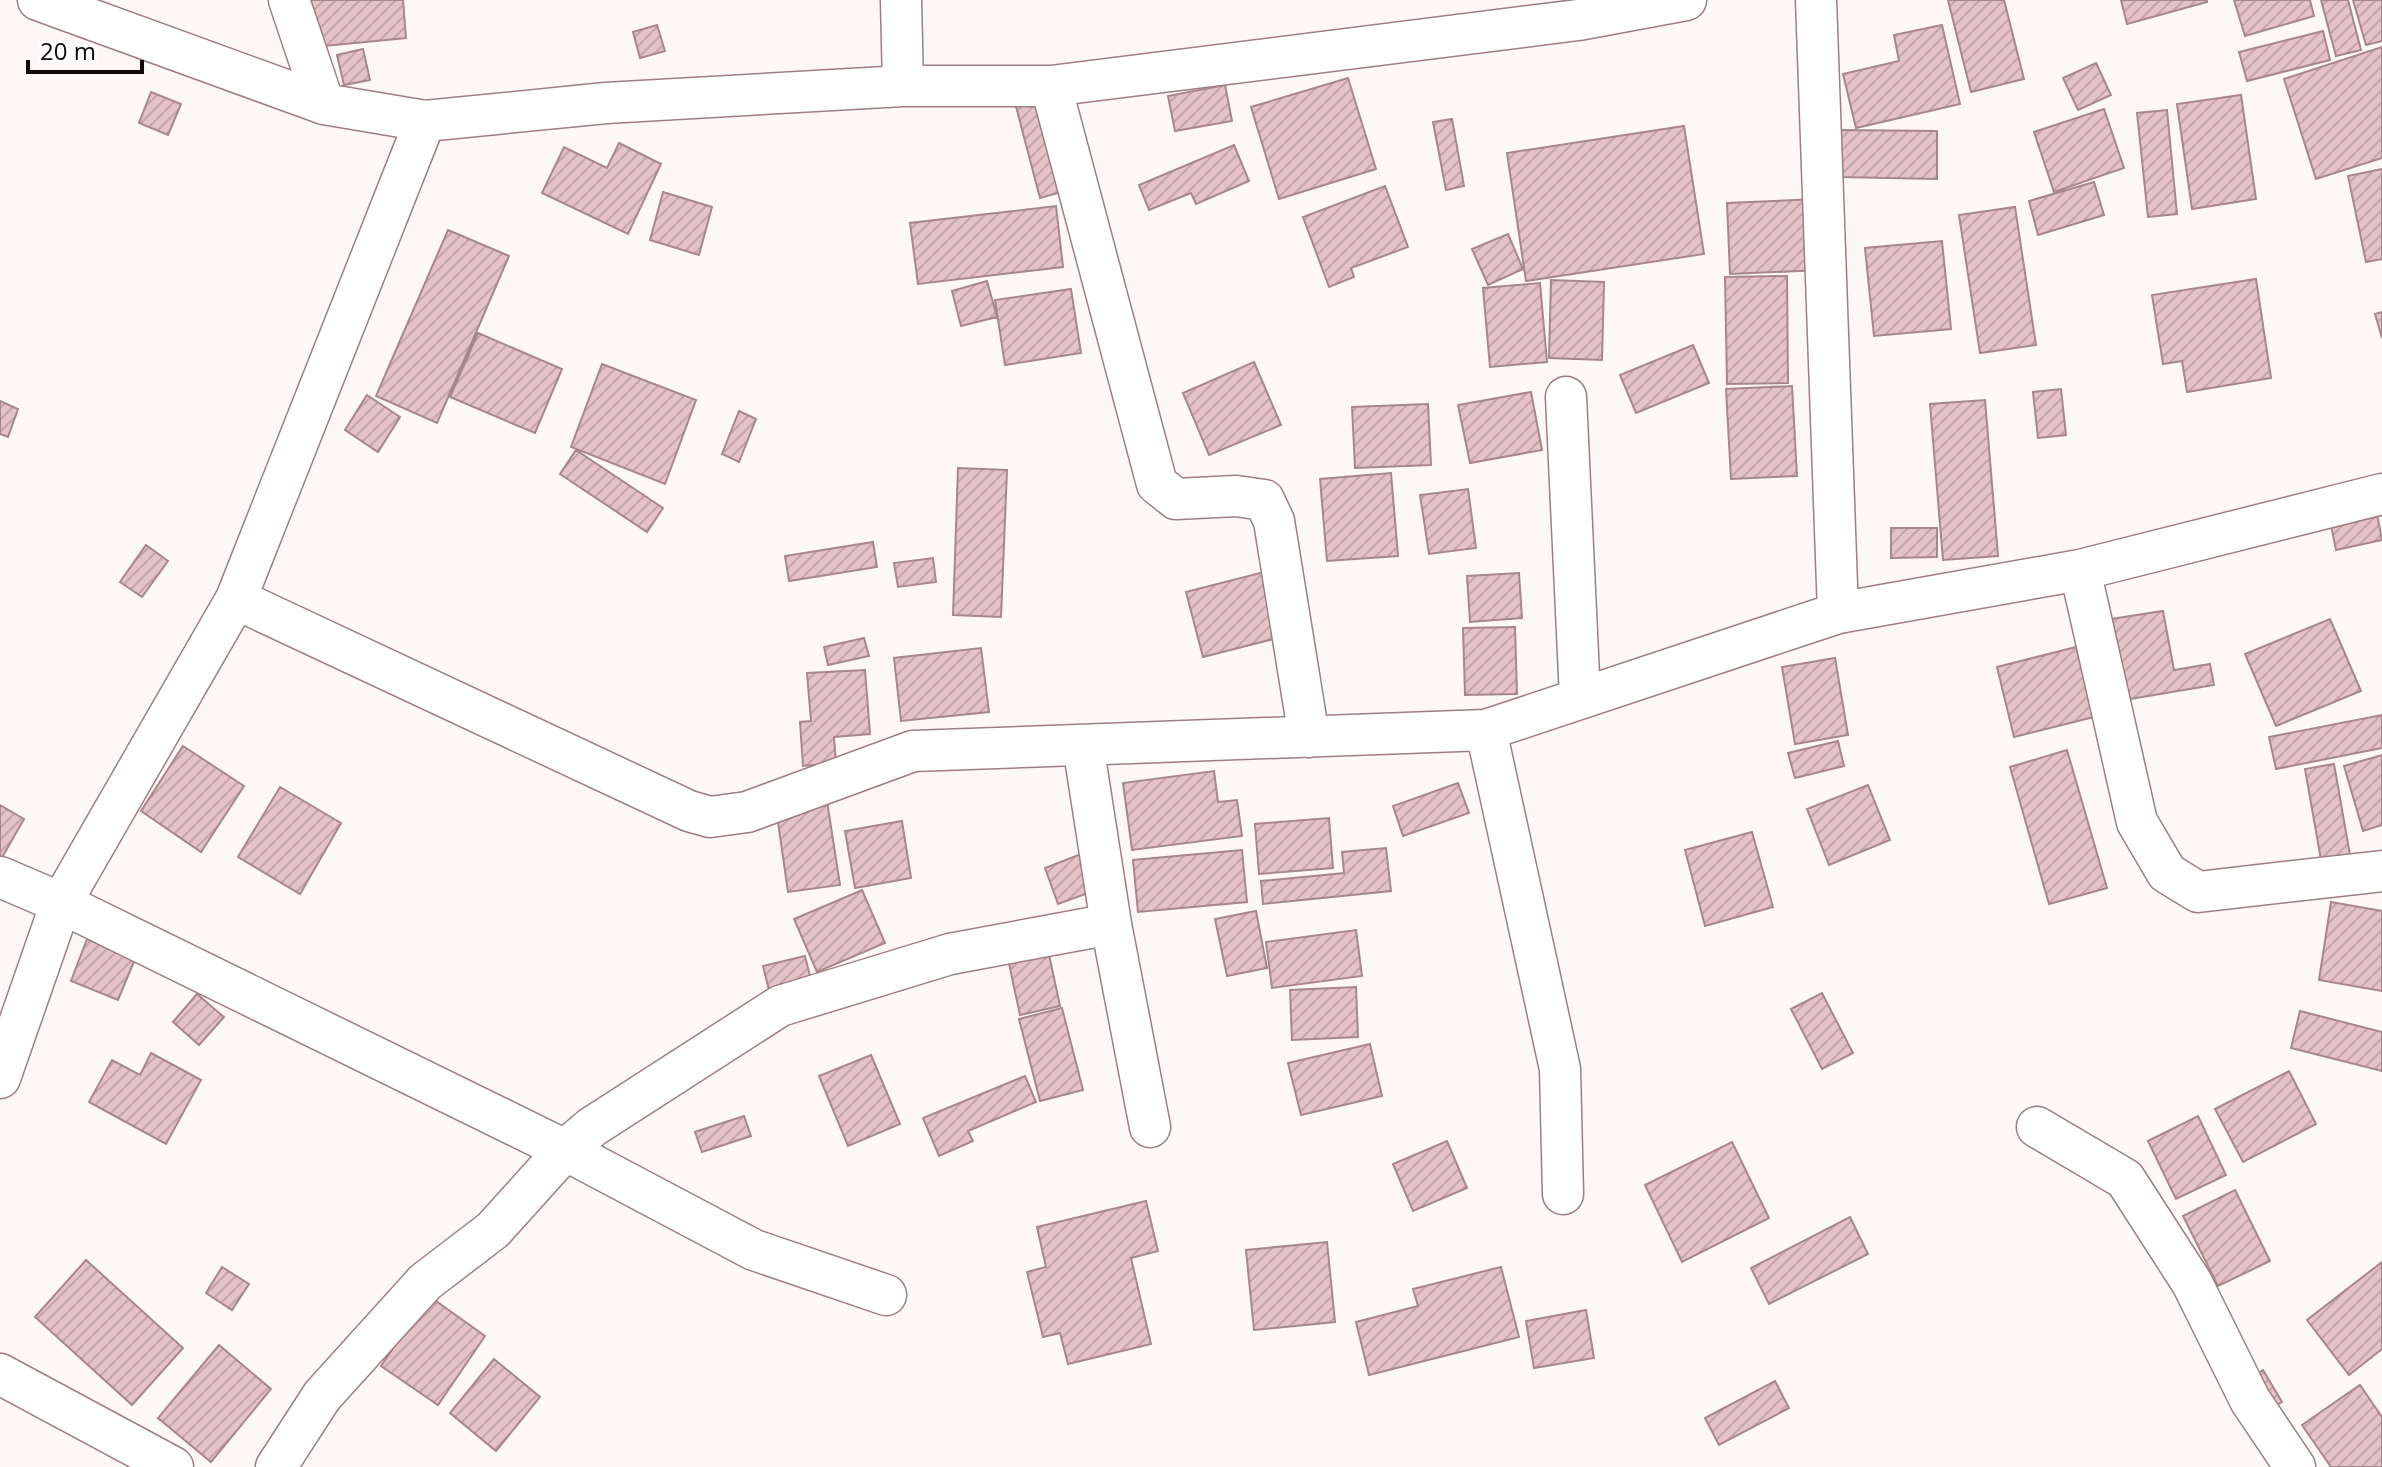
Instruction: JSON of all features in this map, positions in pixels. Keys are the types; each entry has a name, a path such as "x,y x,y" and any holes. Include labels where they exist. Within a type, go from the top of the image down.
{"street":[{"path":"38,0 324,104 425,121 606,103 903,86 1051,86 1578,20 1686,0"},
{"path":"289,0 324,104"},
{"path":"901,0 903,86"},
{"path":"1816,0 1838,613"},
{"path":"1051,86 1157,484 1176,499 1236,496 1264,500 1274,521 1309,737"},
{"path":"0,1078 61,903 236,599 425,121"},
{"path":"1566,397 1580,697"},
{"path":"236,599 689,811 710,817 747,812 913,751 1486,730 1838,613 2080,570 2382,494"},
{"path":"2080,570 2137,822 2167,873 2198,892 2382,871"},
{"path":"1486,730 1560,1069 1563,1194"},
{"path":"1083,745 1111,924 1150,1127"},
{"path":"0,877 61,903 565,1150 754,1250 886,1295"},
{"path":"276,1467 322,1396 425,1282 493,1230 565,1150 592,1127 780,1006 950,954 1111,924"},
{"path":"2037,1127 2125,1179 2192,1283 2250,1400 2295,1467"},
{"path":"0,1374 173,1467"}],"building":[{"path":"310,0 403,0 406,38 314,47"},
{"path":"1948,0 2004,0 2024,79 1971,92"},
{"path":"2121,0 2207,0 2207,2 2127,24"},
{"path":"2234,0 2310,0 2314,16 2245,36"},
{"path":"2321,0 2348,0 2361,50 2336,56"},
{"path":"2353,0 2382,0 2382,41 2366,45"},
{"path":"657,25 665,51 640,58 633,32"},
{"path":"1942,25 1960,104 1856,128 1843,74 1899,61 1894,35"},
{"path":"2323,31 2330,60 2247,81 2239,52"},
{"path":"2382,47 2382,158 2316,179 2284,79"},
{"path":"363,49 370,80 344,85 337,55"},
{"path":"2096,63 2111,95 2078,110 2063,78"},
{"path":"1348,78 1376,169 1279,199 1251,107"},
{"path":"1056,83 1082,186 1040,198 1013,95"},
{"path":"1225,85 1232,121 1175,131 1168,96"},
{"path":"151,92 181,104 168,135 139,123"},
{"path":"2241,95 2256,199 2192,209 2177,104"},
{"path":"2104,109 2124,168 2054,192 2034,132"},
{"path":"2167,110 2177,214 2148,217 2137,113"},
{"path":"1452,119 1464,186 1446,190 1433,122"},
{"path":"1684,126 1704,254 1526,281 1507,153"},
{"path":"1840,130 1937,131 1937,179 1839,177"},
{"path":"619,143 661,164 628,234 542,193 564,147 607,168"},
{"path":"1234,145 1249,181 1196,204 1191,193 1149,210 1139,185"},
{"path":"2382,169 2382,259 2366,262 2348,176"},
{"path":"2094,182 2104,215 2038,235 2029,201"},
{"path":"1385,186 1408,247 1351,268 1354,277 1329,287 1303,217"},
{"path":"663,192 712,207 699,255 650,240"},
{"path":"1818,199 1821,270 1730,274 1727,203"},
{"path":"1056,206 1063,267 918,284 910,223"},
{"path":"2015,207 2036,345 1980,353 1959,215"},
{"path":"448,230 509,256 437,423 376,396"},
{"path":"1508,234 1523,269 1488,285 1472,249"},
{"path":"1942,241 1951,329 1874,336 1865,248"},
{"path":"1787,276 1788,383 1727,384 1725,277"},
{"path":"2256,279 2271,378 2187,392 2182,361 2163,364 2152,295"},
{"path":"1551,280 1604,282 1602,360 1549,358"},
{"path":"987,281 997,317 961,326 952,291"},
{"path":"1540,283 1547,362 1490,367 1483,288"},
{"path":"1071,289 1081,353 1005,365 995,300"},
{"path":"2382,312 2382,338 2375,314"},
{"path":"478,333 562,369 535,433 450,397"},
{"path":"1693,345 1709,383 1636,413 1620,375"},
{"path":"1254,362 1281,425 1209,455 1183,393"},
{"path":"602,364 696,400 665,484 571,447"},
{"path":"1792,386 1797,476 1731,479 1726,389"},
{"path":"2061,389 2066,435 2038,438 2033,392"},
{"path":"1531,392 1542,450 1470,463 1458,405"},
{"path":"367,395 400,417 378,452 345,430"},
{"path":"1985,400 1998,556 1943,560 1930,404"},
{"path":"0,401 18,409 8,437 0,434"},
{"path":"1428,404 1431,465 1355,468 1352,407"},
{"path":"739,411 756,419 739,462 722,454"},
{"path":"576,450 663,508 647,532 560,474"},
{"path":"958,468 1007,470 1001,617 953,615"},
{"path":"1391,473 1398,556 1327,561 1320,479"},
{"path":"1468,489 1476,548 1429,554 1420,495"},
{"path":"2375,504 2382,540 2336,550 2329,515"},
{"path":"1891,528 1937,528 1937,557 1891,558"},
{"path":"873,542 877,567 789,581 785,556"},
{"path":"146,545 168,561 142,597 120,582"},
{"path":"933,558 936,582 898,587 894,563"},
{"path":"1284,567 1301,632 1203,657 1186,592"},
{"path":"1519,573 1522,618 1470,622 1467,576"},
{"path":"2163,611 2174,670 2210,664 2214,685 2118,701 2104,620"},
{"path":"2330,619 2361,691 2276,726 2245,654"},
{"path":"1515,627 1517,694 1465,695 1463,628"},
{"path":"864,638 869,656 828,665 824,647"},
{"path":"2076,647 2094,717 2014,737 1997,667"},
{"path":"981,648 989,712 901,721 894,658"},
{"path":"1835,658 1848,735 1795,744 1782,667"},
{"path":"865,670 870,734 834,737 836,763 803,766 800,722 811,721 807,673"},
{"path":"2382,715 2382,748 2276,769 2269,737"},
{"path":"1838,741 1844,766 1795,778 1788,753"},
{"path":"183,746 244,786 201,852 141,811"},
{"path":"2067,750 2107,888 2049,904 2010,767"},
{"path":"2382,755 2382,825 2363,831 2344,766"},
{"path":"2334,764 2353,872 2324,877 2305,769"},
{"path":"1214,771 1218,802 1237,800 1242,836 1132,850 1123,783"},
{"path":"1458,783 1469,813 1403,836 1393,806"},
{"path":"1868,785 1890,840 1829,865 1807,809"},
{"path":"280,787 341,823 300,894 238,857"},
{"path":"827,801 840,885 788,892 776,808"},
{"path":"0,805 24,819 0,861"},
{"path":"1329,818 1333,868 1259,874 1255,824"},
{"path":"902,821 911,878 855,888 845,831"},
{"path":"1752,832 1773,907 1705,926 1685,850"},
{"path":"1386,848 1391,891 1263,904 1261,881 1344,873 1342,852"},
{"path":"1091,850 1105,887 1058,904 1045,868"},
{"path":"1242,850 1247,902 1138,912 1133,860"},
{"path":"862,890 885,943 817,972 794,919"},
{"path":"2331,902 2382,911 2382,991 2319,980"},
{"path":"1256,911 1267,968 1227,976 1215,919"},
{"path":"1356,930 1362,976 1272,988 1266,942"},
{"path":"1045,936 1060,1006 1020,1015 1005,945"},
{"path":"87,939 135,959 118,1000 71,981"},
{"path":"805,956 811,980 769,990 763,966"},
{"path":"1356,987 1358,1037 1292,1040 1290,990"},
{"path":"1822,993 1853,1053 1822,1069 1791,1009"},
{"path":"197,994 224,1017 199,1045 173,1022"},
{"path":"1062,1008 1083,1090 1040,1101 1019,1019"},
{"path":"2300,1011 2382,1032 2382,1071 2291,1048"},
{"path":"1370,1044 1382,1096 1301,1115 1288,1063"},
{"path":"151,1053 201,1080 166,1144 89,1102 112,1060 140,1075"},
{"path":"871,1055 900,1124 848,1146 819,1076"},
{"path":"2289,1071 2316,1124 2243,1162 2215,1109"},
{"path":"1025,1076 1036,1102 968,1131 973,1141 939,1156 923,1118"},
{"path":"744,1116 751,1136 702,1152 695,1132"},
{"path":"2198,1116 2226,1175 2176,1199 2148,1141"},
{"path":"1447,1141 1467,1188 1413,1211 1393,1164"},
{"path":"1732,1142 1769,1218 1682,1262 1645,1185"},
{"path":"2235,1190 2270,1261 2218,1286 2183,1216"},
{"path":"1146,1201 1158,1251 1131,1258 1151,1344 1068,1364 1060,1333 1043,1337 1027,1272 1046,1267 1037,1227"},
{"path":"1850,1217 1868,1254 1769,1304 1751,1268"},
{"path":"1327,1242 1335,1322 1254,1330 1246,1250"},
{"path":"86,1260 183,1348 132,1405 35,1317"},
{"path":"2382,1262 2382,1349 2349,1375 2307,1320"},
{"path":"222,1267 249,1284 232,1310 206,1293"},
{"path":"1501,1267 1519,1337 1369,1375 1356,1322 1418,1306 1413,1289"},
{"path":"429,1296 485,1336 438,1405 381,1366"},
{"path":"1586,1310 1594,1358 1534,1368 1526,1321"},
{"path":"219,1345 271,1389 211,1462 158,1418"},
{"path":"494,1359 540,1397 496,1451 450,1413"},
{"path":"2263,1370 2282,1402 2261,1414 2242,1382"},
{"path":"1775,1381 1789,1408 1719,1445 1705,1418"},
{"path":"2360,1385 2382,1417 2382,1467 2331,1467 2302,1425"}]}
